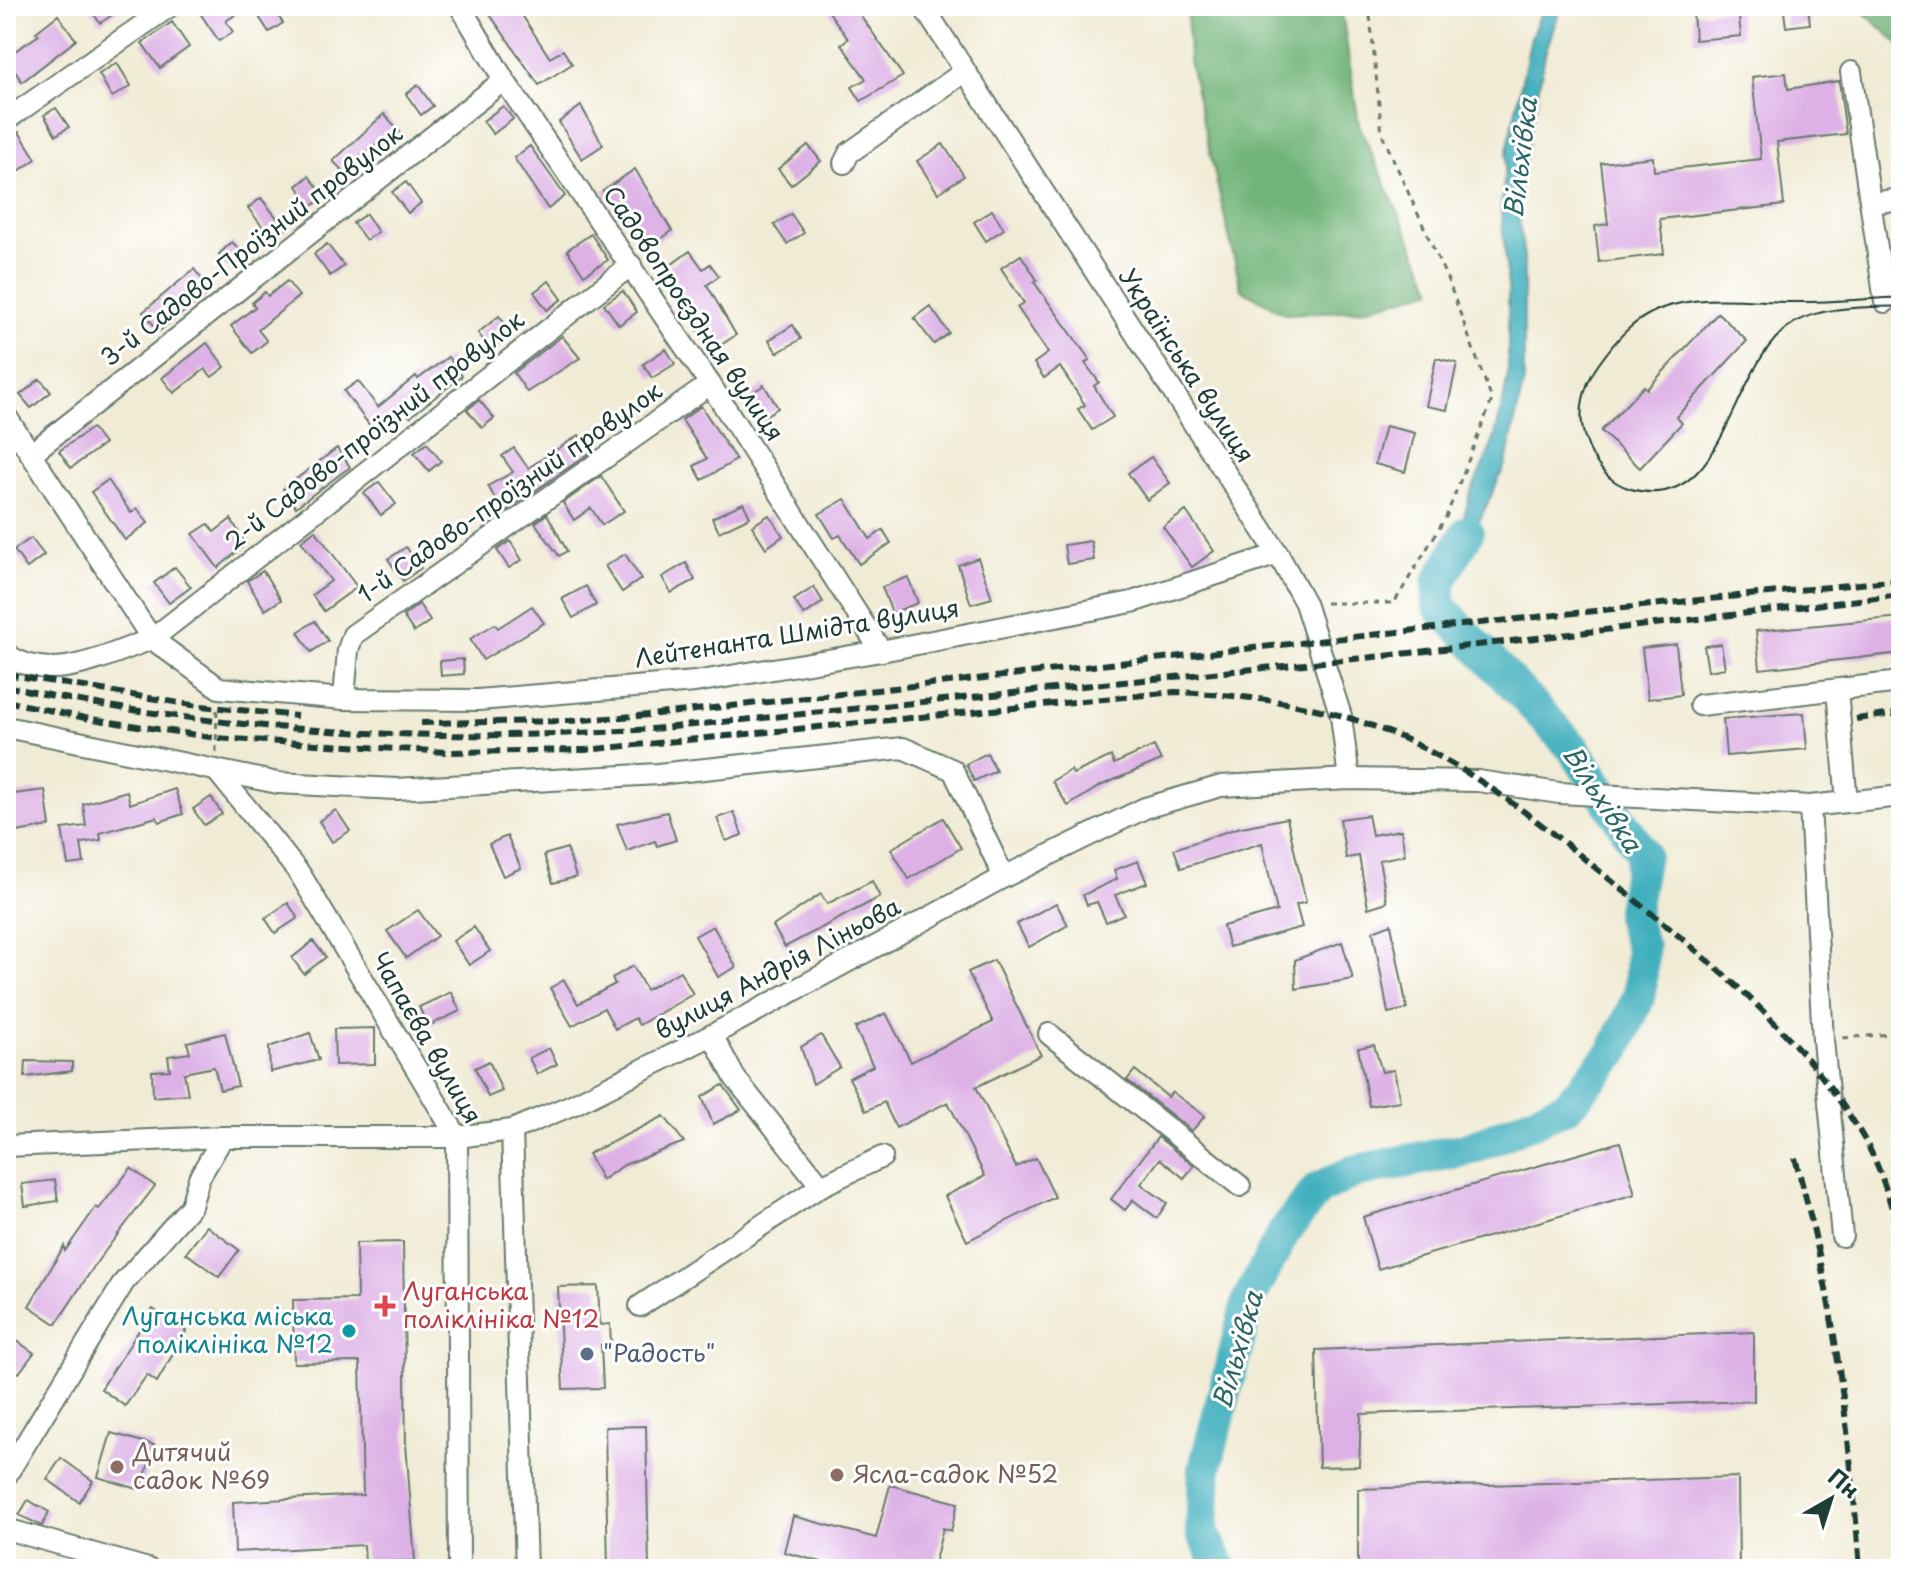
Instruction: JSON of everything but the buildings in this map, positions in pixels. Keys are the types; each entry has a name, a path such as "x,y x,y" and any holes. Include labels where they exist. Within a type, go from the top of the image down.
{"street":[{"path":"6,120 170,6"},
{"name":"Садовопроєздная вулиця","path":"460,6 504,80 710,384 881,651"},
{"name":"Українська вулиця","path":"923,6 1278,554 1305,603 1341,716 1349,779"},
{"path":"844,163 849,153 964,72"},
{"path":"1851,72 1885,302"},
{"name":"3-й Садово-Проїзний провулок","path":"32,453 504,80"},
{"path":"1871,203 1901,199"},
{"name":"2-й Садово-проїзний провулок","path":"6,654 18,663 62,670 152,639 631,265"},
{"name":"1-й Садово-проїзний провулок","path":"344,699 348,650 353,635 710,384"},
{"path":"6,416 152,639 219,688"},
{"name":"Лейтенанта Шмідта вулиця","path":"219,688 344,699 478,700 695,682 881,651 1132,602 1278,554"},
{"path":"1700,705 1901,682"},
{"path":"1837,690 1847,802"},
{"path":"6,727 278,783 410,789 658,774 903,748 953,770 1004,877"},
{"name":"Чапаєва вулиця","path":"217,771 300,874 457,1137 459,1569"},
{"name":"вулиця Андрія Ліньова","path":"6,1146 223,1137 457,1137 512,1130 572,1105 712,1035 1004,877 1145,808 1221,786 1349,779 1478,781 1559,793 1810,806 1901,796"},
{"path":"1810,806 1823,1040 1842,1236"},
{"path":"1049,1034 1240,1186"},
{"path":"712,1035 735,1078 821,1186"},
{"name":"Чапаєва вулиця","path":"512,1130 526,1569"},
{"path":"6,1476 124,1282 191,1206 199,1178 223,1137"},
{"path":"640,1306 821,1186 882,1157"},
{"path":"6,1529 148,1569"}],"path":[{"path":"1318,603 1394,603 1446,517 1492,400 1449,283 1382,134 1369,6"},
{"path":"217,771 219,688"},
{"path":"1823,1040 1901,1033"}],"green space":[{"path":"1187,6 1341,6 1359,125 1433,290 1361,310 1285,314 1241,289 1189,60"},
{"path":"1849,6 1901,6 1901,46 1862,11"}],"water":[{"path":"1544,6 1561,6 1545,54 1517,205 1524,258 1524,381 1506,463 1453,578 1441,567 1457,543 1470,494 1494,440 1508,375 1508,288 1501,209 1507,151 1531,37"}],"waterway":[{"name":"Вільхівка","path":"1221,1569 1202,1531 1205,1468 1249,1299 1284,1232 1318,1189 1353,1172 1472,1148 1567,1106 1614,1052 1640,994 1642,948 1632,917 1643,854 1573,748 1439,606 1439,582 1467,533"}],"tram line":[{"path":"1901,297 1816,302 1695,301 1650,314 1618,340 1589,382 1583,400 1582,419 1592,455 1608,476 1631,489 1663,491 1688,480 1708,459 1772,342 1794,323 1833,310 1901,306"}],"railway":[{"path":"421,723 569,721 649,715 1431,628 1901,580"},
{"path":"6,686 165,715 327,731 490,735 571,733 652,729 1384,656 1901,595"},
{"path":"6,674 192,705 297,716"},
{"path":"6,701 85,718 216,738 448,752 585,750 1175,692 1256,699 1337,714 1420,746 1509,801 1654,915 1753,1001 1812,1064 1863,1137 1880,1173 1901,1239"},
{"path":"1856,719 1901,713"},
{"path":"1795,1158 1830,1310 1851,1465 1860,1569"}],"place":[{"name":"Луганська поліклініка №12","path":"385,1306"},
{"name":"Луганська міська поліклініка №12","path":"349,1331"},
{"name":"\"Радость\"","path":"587,1354"},
{"name":"Дитячий садок №69","path":"117,1467"},
{"name":"Ясла-садок №52","path":"837,1475"}]}
